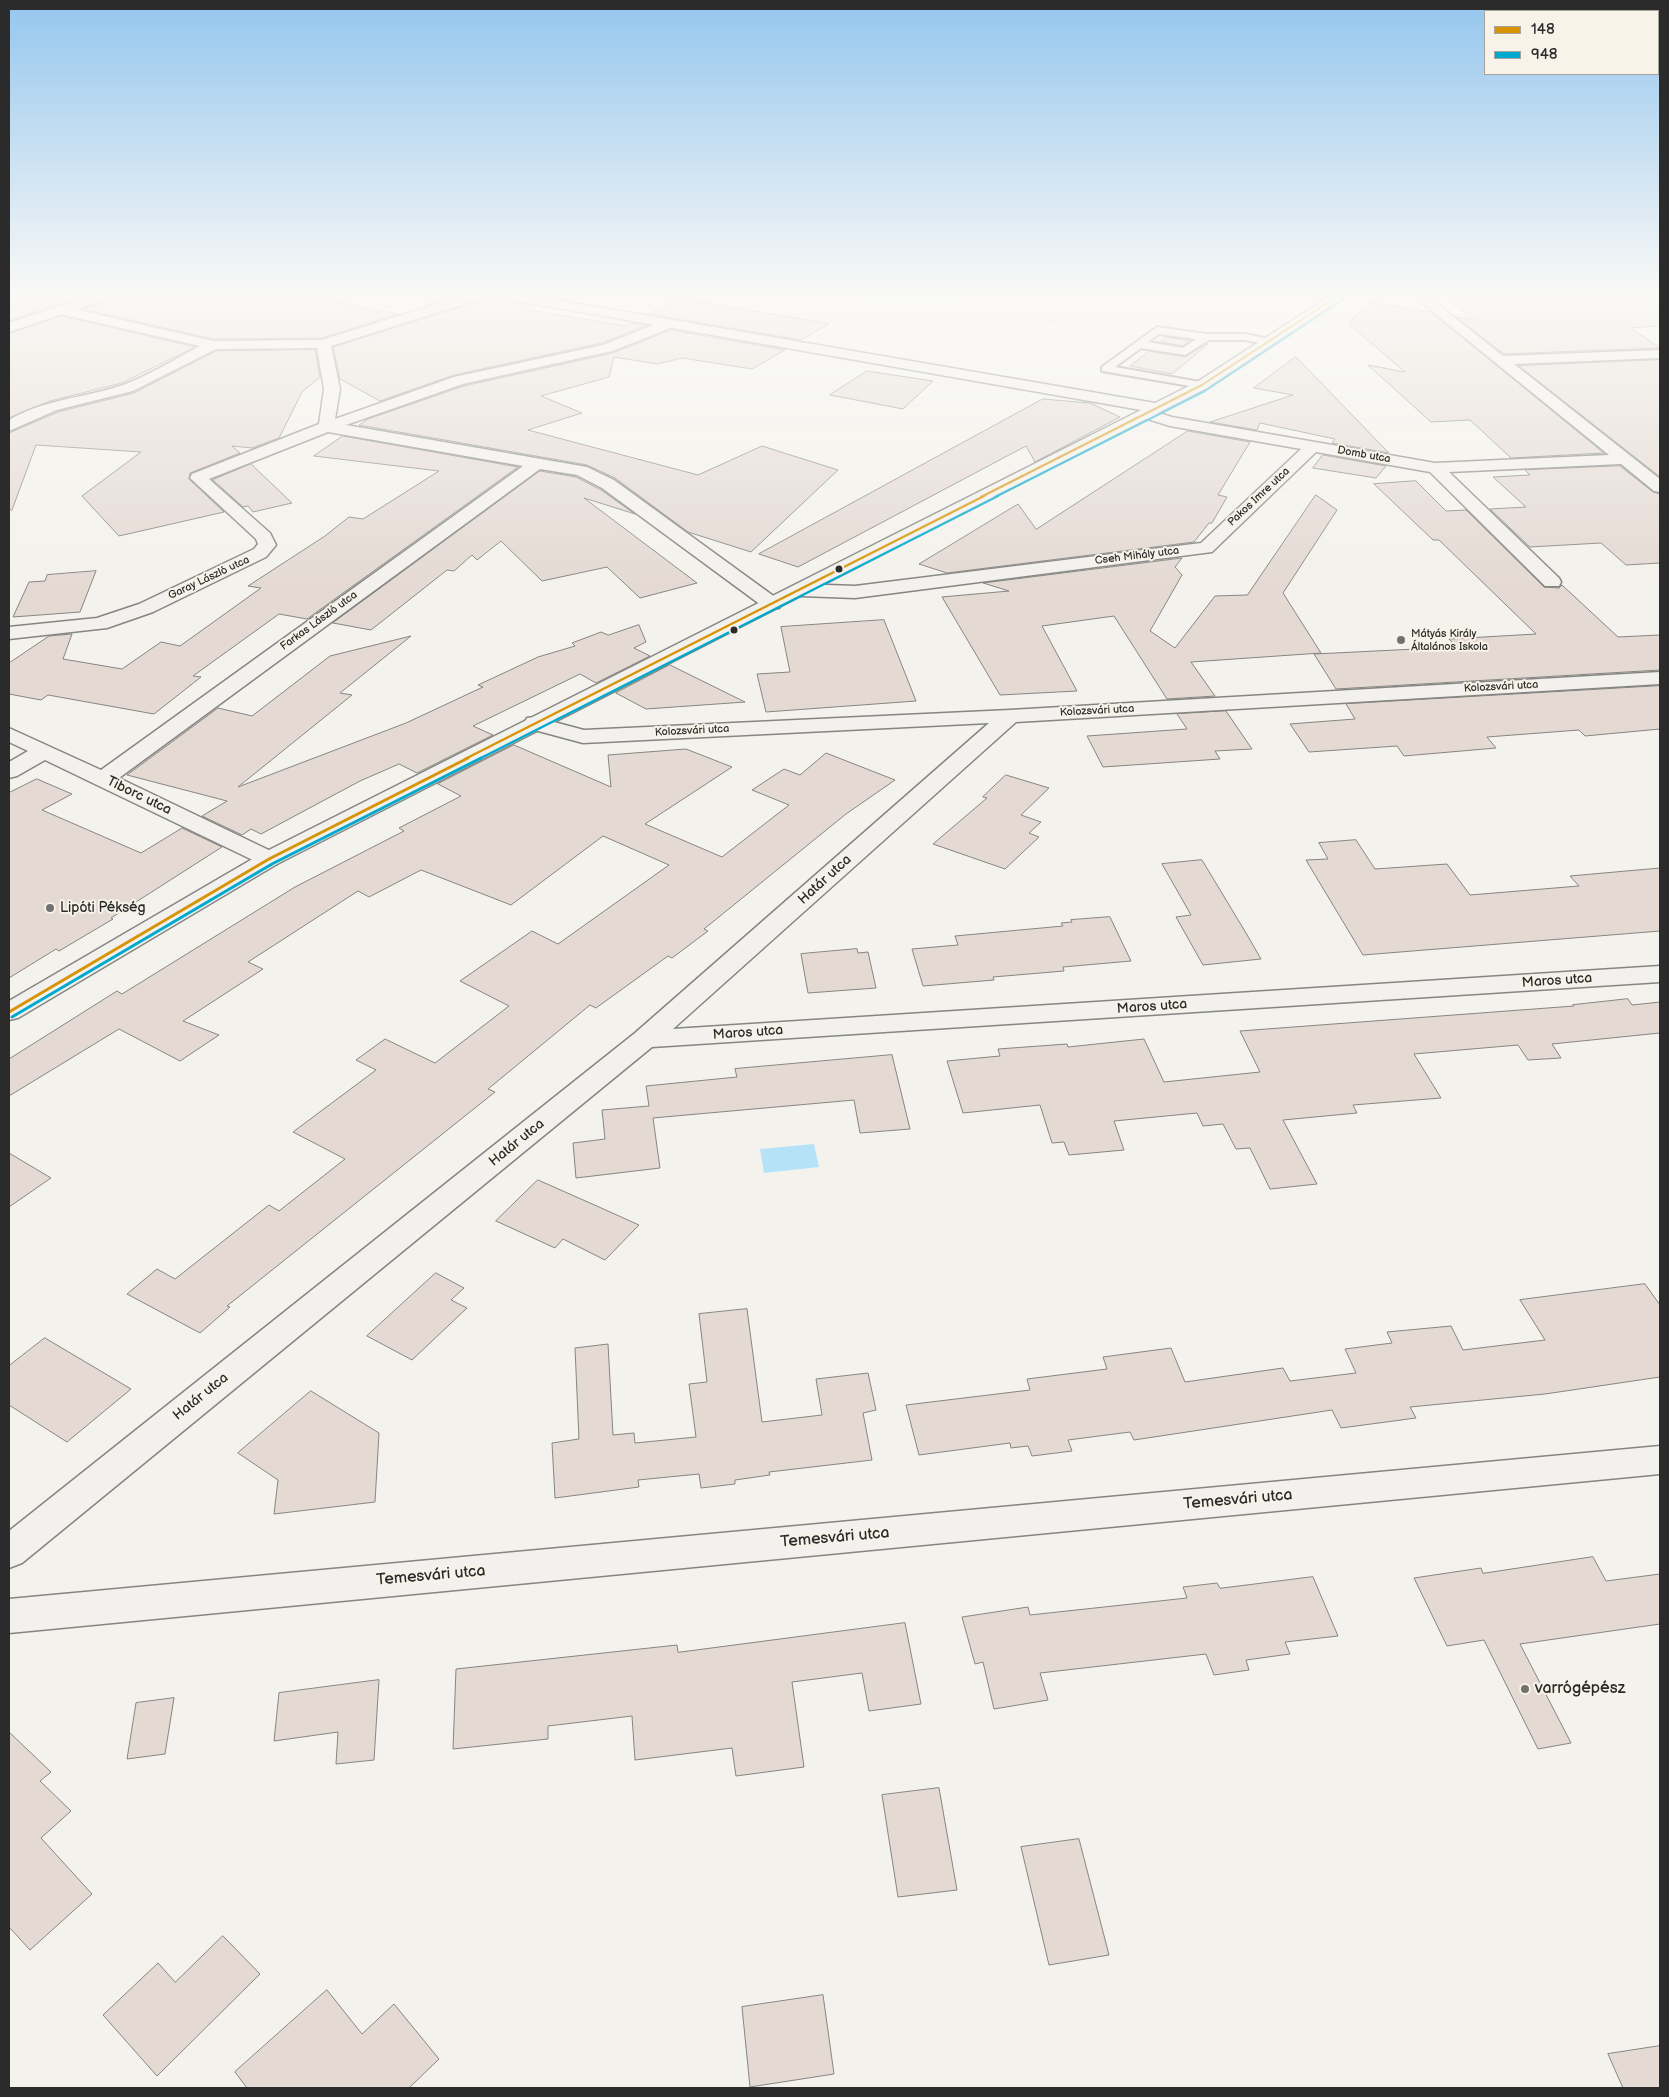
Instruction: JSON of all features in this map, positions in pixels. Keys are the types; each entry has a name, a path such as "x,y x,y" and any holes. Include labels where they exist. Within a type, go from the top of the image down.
{"street":[{"path":"9,426 27,415 43,409 110,392"},
{"path":"332,392 326,427 581,471 608,484 772,604"},
{"name":"Garay László utca","path":"9,633 100,624 146,608 260,553 267,545 264,536 198,478 326,427 425,392"},
{"name":"Domb utca","path":"1050,392 1152,410 1170,421 1435,468 1625,459"},
{"path":"9,1012 126,941 270,859 1188,392"},
{"path":"1540,392 1660,487"},
{"name":"Pakos Imre utca","path":"1206,548 1313,446"},
{"name":"Farkas László utca","path":"102,779 536,464"},
{"path":"1435,468 1552,582"},
{"name":"Cseh Mihály utca","path":"801,590 856,592 1206,548"},
{"name":"Kolozsvári utca","path":"535,723 583,737 1010,716 1660,678"},
{"name":"Határ utca","path":"9,1552 645,1040 1010,716"},
{"name":"Tiborc utca","path":"9,734 270,859"},
{"path":"9,772 45,751"},
{"name":"Maros utca","path":"645,1040 1660,974"},
{"name":"Temesvári utca","path":"9,1616 1660,1460"}],"water":[{"path":"814,1144 819,1167 764,1173 760,1149"}],"building":[{"path":"9,392 87,392 50,401 9,418"},
{"path":"302,392 279,438 252,448 232,446 240,453 190,473 189,479 224,512 119,536 82,496 141,452 36,445 12,510 9,510 9,433 58,412 134,393"},
{"path":"363,392 406,392 380,401"},
{"path":"447,392 556,392 541,396 582,413 528,430 698,475 762,446 838,470 751,552 688,532 615,478 587,465 359,425 368,419"},
{"path":"835,392 921,392 903,409 830,395"},
{"path":"1276,392 1330,392 1389,453 1332,443 1335,439 1260,423 1257,430 1210,422 1293,395"},
{"path":"1398,392 1529,392 1604,453 1511,458 1470,420 1431,422"},
{"path":"1552,392 1660,392 1660,477"},
{"path":"1043,399 1090,403 1120,417 1035,462 1026,446 798,567 759,554"},
{"path":"1188,431 1250,442 1218,495 1227,497 1212,523 1209,523 1194,542 947,573 919,564 1018,504 1036,529"},
{"path":"343,436 518,467 307,619 279,614 193,676 201,677 154,714 48,695 41,700 9,694 9,663 49,636 72,634 63,659 122,669 161,642 180,646 261,588 248,586 325,536 349,517 363,519 439,471 314,456"},
{"path":"1323,455 1386,466 1376,478 1313,468"},
{"path":"251,464 292,503 253,512 248,506 243,507 213,480"},
{"path":"1620,466 1653,492 1660,494 1660,563 1626,565 1601,543 1530,547 1490,509 1526,507 1493,477 1530,475 1525,470"},
{"path":"540,471 576,477 601,490 635,514 584,498 697,583 640,598 607,567 542,581 501,541 477,560 472,555 454,571 447,570 371,630 333,623"},
{"path":"1416,481 1446,511 1466,510 1544,587 1559,588 1562,585 1618,637 1660,635 1660,670 1336,689 1314,654 1457,647 1449,639 1536,634 1439,540 1433,540 1374,484"},
{"path":"1316,495 1337,510 1283,593 1321,653 1191,662 1215,696 1167,699 1114,616 1042,626 1077,691 1000,695 942,597 1009,591 983,583 1182,558 1175,567 1182,575 1150,631 1175,648 1215,596 1247,595"},
{"path":"96,571 80,612 13,617 29,582 45,581 47,575"},
{"path":"884,620 916,701 766,712 757,674 790,672 781,627"},
{"path":"639,625 646,642 634,648 650,656 596,683 580,674 473,726 493,735 417,773 399,764 360,781 261,834 251,829 242,835 202,816 227,801 127,775 218,708 252,716 330,656 411,636 340,693 352,695 238,787 406,723 483,687 478,685 538,657 575,646 572,643 601,632 608,635"},
{"path":"670,665 745,702 646,709 616,693"},
{"path":"1660,686 1660,729 1585,736 1579,730 1487,737 1496,748 1404,756 1397,746 1309,752 1290,724 1355,719 1346,704"},
{"path":"1226,711 1252,749 1215,751 1220,759 1103,767 1087,736 1187,729 1177,714"},
{"path":"514,745 611,787 608,755 686,749 732,767 645,824 722,857 789,805 752,790 784,769 800,775 826,753 895,780 846,814 704,929 708,931 672,958 668,956 596,1008 590,1005 488,1089 495,1092 227,1306 230,1307 200,1333 127,1294 157,1269 175,1279 269,1205 279,1211 345,1159 293,1132 376,1070 356,1060 385,1039 435,1063 509,1006 460,981 532,931 558,944 669,865 603,836 511,905 421,870 369,897 358,891 248,962 263,969 183,1021 219,1035 180,1061 119,1029 9,1096 9,1059 117,991 122,994 295,887 404,831 399,828 461,796 438,784"},
{"path":"1006,775 1049,788 1021,815 1041,822 1029,833 1039,837 1005,869 933,844 987,798 983,797"},
{"path":"37,779 72,794 42,810 141,853 182,828 222,847 111,918 113,919 59,951 56,949 9,978 9,793"},
{"path":"1356,840 1375,869 1447,864 1470,895 1579,886 1570,876 1660,868 1660,931 1363,955 1306,860 1328,859 1319,843"},
{"path":"1202,860 1261,959 1203,965 1176,917 1191,915 1162,864"},
{"path":"1110,917 1131,961 1063,967 1064,971 993,977 994,980 923,986 912,949 958,945 955,936 1063,926 1061,923 1072,922 1071,920"},
{"path":"857,949 858,953 868,952 876,988 808,993 801,954"},
{"path":"1628,999 1632,1005 1660,1002 1660,1033 1552,1044 1561,1058 1528,1060 1518,1045 1414,1054 1441,1098 1353,1105 1357,1113 1283,1120 1317,1184 1270,1189 1250,1148 1236,1149 1223,1124 1203,1126 1197,1113 1114,1121 1124,1150 1069,1155 1064,1142 1052,1143 1040,1105 963,1113 947,1061 1000,1056 998,1049 1067,1044 1068,1047 1144,1039 1164,1082 1260,1072 1240,1031 1574,1006"},
{"path":"892,1055 910,1129 860,1133 854,1100 653,1118 660,1168 576,1178 573,1143 605,1139 602,1110 649,1106 646,1086 737,1077 735,1069"},
{"path":"9,1153 51,1178 9,1207"},
{"path":"538,1180 639,1225 605,1260 563,1239 555,1248 496,1221"},
{"path":"436,1273 464,1288 451,1300 467,1308 412,1360 367,1336"},
{"path":"1645,1284 1660,1305 1660,1377 1545,1394 1410,1407 1416,1418 1341,1428 1332,1410 1134,1440 1130,1432 1068,1440 1072,1451 1032,1456 1028,1446 1011,1448 1010,1443 919,1455 906,1405 1030,1390 1027,1379 1107,1369 1103,1357 1171,1348 1185,1382 1283,1368 1290,1381 1356,1373 1345,1349 1392,1343 1387,1332 1451,1326 1463,1350 1545,1340 1520,1300"},
{"path":"747,1309 762,1422 822,1415 816,1379 868,1373 876,1410 863,1413 872,1460 769,1472 770,1475 735,1480 735,1484 701,1488 699,1474 638,1480 639,1487 555,1498 552,1443 579,1439 575,1348 608,1344 613,1435 634,1433 635,1443 696,1437 689,1384 707,1382 699,1314"},
{"path":"45,1338 131,1389 67,1442 9,1405 9,1366"},
{"path":"311,1391 379,1433 375,1502 274,1514 278,1480 238,1453"},
{"path":"1593,1557 1606,1581 1660,1574 1660,1624 1520,1644 1571,1743 1538,1749 1484,1640 1447,1646 1414,1578 1481,1568 1483,1573"},
{"path":"1313,1577 1338,1636 1285,1642 1290,1654 1246,1660 1249,1670 1214,1675 1206,1654 1040,1673 1048,1700 994,1709 983,1662 975,1664 962,1617 1028,1607 1030,1615 1187,1598 1183,1587 1217,1583 1220,1588"},
{"path":"905,1623 921,1704 869,1711 862,1673 792,1682 804,1767 736,1776 732,1748 635,1760 632,1716 548,1726 548,1739 453,1749 456,1669 677,1645 678,1652"},
{"path":"379,1680 374,1760 336,1764 338,1732 274,1741 279,1693"},
{"path":"174,1698 165,1754 127,1759 136,1703"},
{"path":"9,1732 51,1772 40,1781 71,1811 41,1838 92,1894 30,1950 9,1927"},
{"path":"939,1788 957,1890 898,1897 882,1795"},
{"path":"1079,1839 1109,1955 1049,1965 1021,1847"},
{"path":"223,1936 260,1974 157,2076 103,2015 158,1963 175,1982"},
{"path":"327,1990 362,2034 394,2004 439,2059 409,2088 247,2088 235,2072"},
{"path":"823,1995 834,2074 750,2087 742,2007"},
{"path":"1660,2046 1660,2088 1623,2088 1608,2054"}],"transit line":[{"name":"148","path":"9,1012 269,859 1188,392"},
{"name":"948","path":"12,1017 272,864 1203,392"}],"place":[{"name":"Mátyás Király Általános Iskola","path":"1401,640"},
{"name":"Lipóti Pékség","path":"50,908"},
{"name":"varrógépész","path":"1525,1689"}]}
